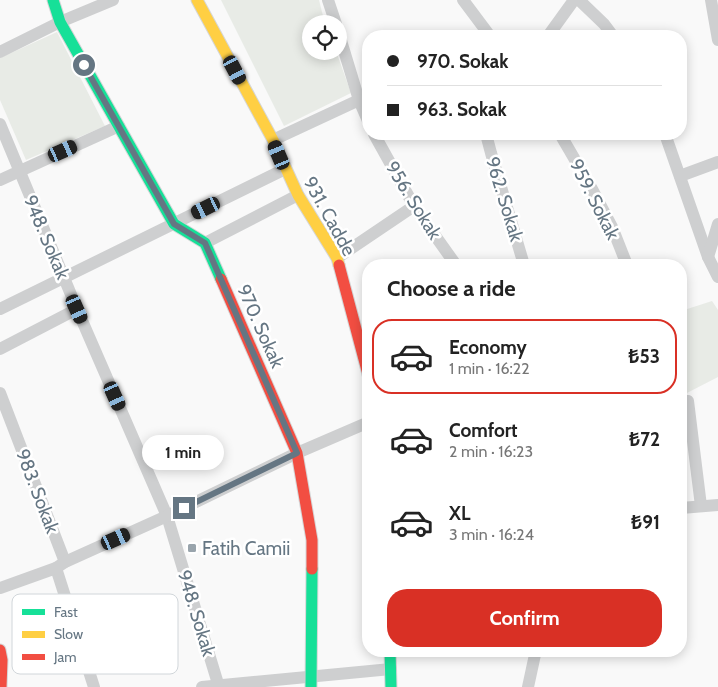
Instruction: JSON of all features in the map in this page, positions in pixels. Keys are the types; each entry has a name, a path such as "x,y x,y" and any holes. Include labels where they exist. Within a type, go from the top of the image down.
{"street":[{"path":"53,0 60,22 174,224 205,243 298,195"},
{"path":"0,52 60,22 113,0"},
{"name":"931. Cadde","path":"197,0 273,140 298,195 337,258 362,352"},
{"path":"328,0 333,15"},
{"path":"463,0 486,30"},
{"path":"552,30 574,0"},
{"path":"579,0 608,30"},
{"path":"711,0 718,40"},
{"path":"347,60 362,107"},
{"path":"273,140 359,100"},
{"name":"948. Sokak","path":"0,124 77,309 168,516 219,686"},
{"path":"0,180 119,126"},
{"name":"956. Sokak","path":"377,140 414,206 452,259"},
{"name":"962. Sokak","path":"487,140 522,259"},
{"name":"959. Sokak","path":"563,140 604,212 624,259"},
{"path":"668,140 708,257 718,277"},
{"path":"680,176 718,162"},
{"path":"0,309 285,169"},
{"path":"337,258 414,206"},
{"path":"708,257 718,224"},
{"name":"970. Sokak","path":"205,243 297,453 312,540 310,682"},
{"path":"0,349 77,309"},
{"name":"983. Sokak","path":"0,393 60,565 68,594"},
{"path":"688,401 701,506"},
{"path":"0,588 60,565 168,516 297,453 362,425"},
{"path":"687,507 718,505"},
{"path":"0,650 2,660 1,687"},
{"path":"390,657 391,687"},
{"path":"528,687 534,657"},
{"path":"202,687 310,682 391,669"},
{"name":"983. Sokak","path":"90,674 94,687"}],"shaded area":[{"path":"221,0 319,0 323,15 302,15 302,60 339,60 351,93 284,126"},
{"path":"57,32 105,126 26,160 0,100 0,58"},
{"path":"712,301 718,310 718,377 687,393 687,309"}],"traffic: fast":[{"path":"53,0 60,22 174,224 205,243 221,279"},
{"path":"311,687 312,569"},
{"path":"390,657 391,687"}],"traffic: slow":[{"path":"197,0 273,140 298,195 337,258 339,265"}],"traffic: jam":[{"path":"339,265 362,352"},
{"path":"221,279 297,453 312,540 312,569"},
{"path":"0,650 2,660 1,687"}],"place":[{"name":"Fatih Camii","path":"192,548"}],"route":[{"path":"84,65 174,224 205,243 297,453 184,508"}]}
